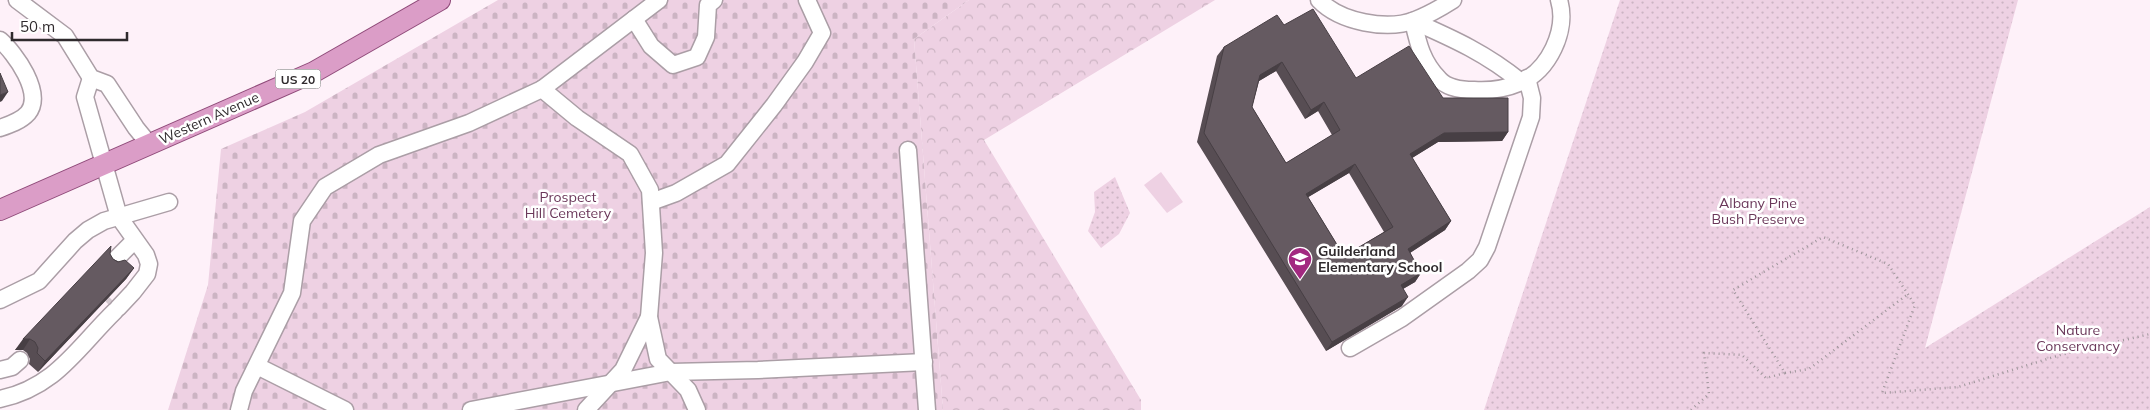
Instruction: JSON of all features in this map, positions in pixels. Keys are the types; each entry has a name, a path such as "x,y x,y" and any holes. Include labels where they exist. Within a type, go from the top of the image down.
{"main road":[{"name":"Western Avenue","path":"0,210 314,72 440,0"}],"street":[{"path":"17,0 65,36 76,58 91,78 107,84 149,144"},
{"path":"239,410 244,391 292,293 302,221 326,187 379,155 469,123 542,89 659,0"},
{"path":"634,19 650,46 673,65 697,57 706,37 708,5 714,0"},
{"path":"650,202 676,193 727,164 774,105 805,62 822,33 807,0"},
{"path":"1319,0 1335,12 1362,24 1414,21 1453,0"},
{"path":"1414,21 1423,59 1440,81 1460,90 1502,89 1524,80 1537,71 1552,51 1561,31 1559,0"},
{"path":"1350,348 1402,318 1468,271 1480,260 1487,247 1531,117 1532,98 1524,80 1474,50 1414,21"},
{"path":"0,40 9,49 22,68 31,87 32,103 28,113 23,117 0,128"},
{"path":"0,400 37,387 57,373 115,310 131,305 133,292 147,274 148,264 146,255 134,241 120,217 85,97 91,78"},
{"path":"542,89 577,118 630,154 650,190 654,253 649,317 658,359 688,390 697,410"},
{"path":"908,150 927,410"},
{"path":"0,300 39,281 75,241 88,230 104,221 169,202"},
{"path":"112,262 134,241"},
{"path":"595,406 623,370 649,317"},
{"path":"0,370 12,367 20,360"},
{"path":"470,410 671,372 924,362"},
{"path":"257,366 345,410"}],"path":[{"path":"1785,374 1733,290 1823,237 1888,264 1915,304 1882,393 1958,387 2060,355 2150,334"},
{"path":"1692,410 1709,394 1704,353 1742,355 1766,378 1809,369 1908,294"}],"green space":[{"name":"Prospect Hill Cemetery","path":"498,0 969,0 914,39 943,410 168,410 208,285 221,149 305,112"},
{"path":"969,0 1215,0 984,140 1141,400 1141,410 943,410 914,39"},
{"name":"Albany Pine Bush Preserve","path":"1620,0 2018,0 1925,348 2150,207 2150,410 1484,410"},
{"path":"1161,172 1183,202 1167,213 1144,185"},
{"path":"1115,177 1130,213 1119,234 1101,248 1088,231 1095,212 1094,192"}],"building":[{"name":"Guilderland Elementary School","path":"1313,9 1356,78 1409,46 1443,98 1508,98 1508,132 1444,133 1410,154 1451,221 1408,249 1421,273 1401,285 1408,297 1332,342 1204,133 1224,47 1277,15 1284,25","holes":["1282,62 1311,110 1324,102 1340,130 1286,163 1252,107 1260,75","1355,164 1393,227 1344,256 1306,194"]},
{"path":"0,73 8,92 0,95"},
{"path":"111,246 110,254 113,259 118,262 125,260 134,268 45,361 37,353 38,348 35,342 30,339 23,339"}],"tunnel":[{"path":"109,305 113,301"}],"place":[{"name":"Guilderland Elementary School","path":"1300,280"}],"park label":[{"name":"Nature Conservancy","path":"2078,338"}]}
